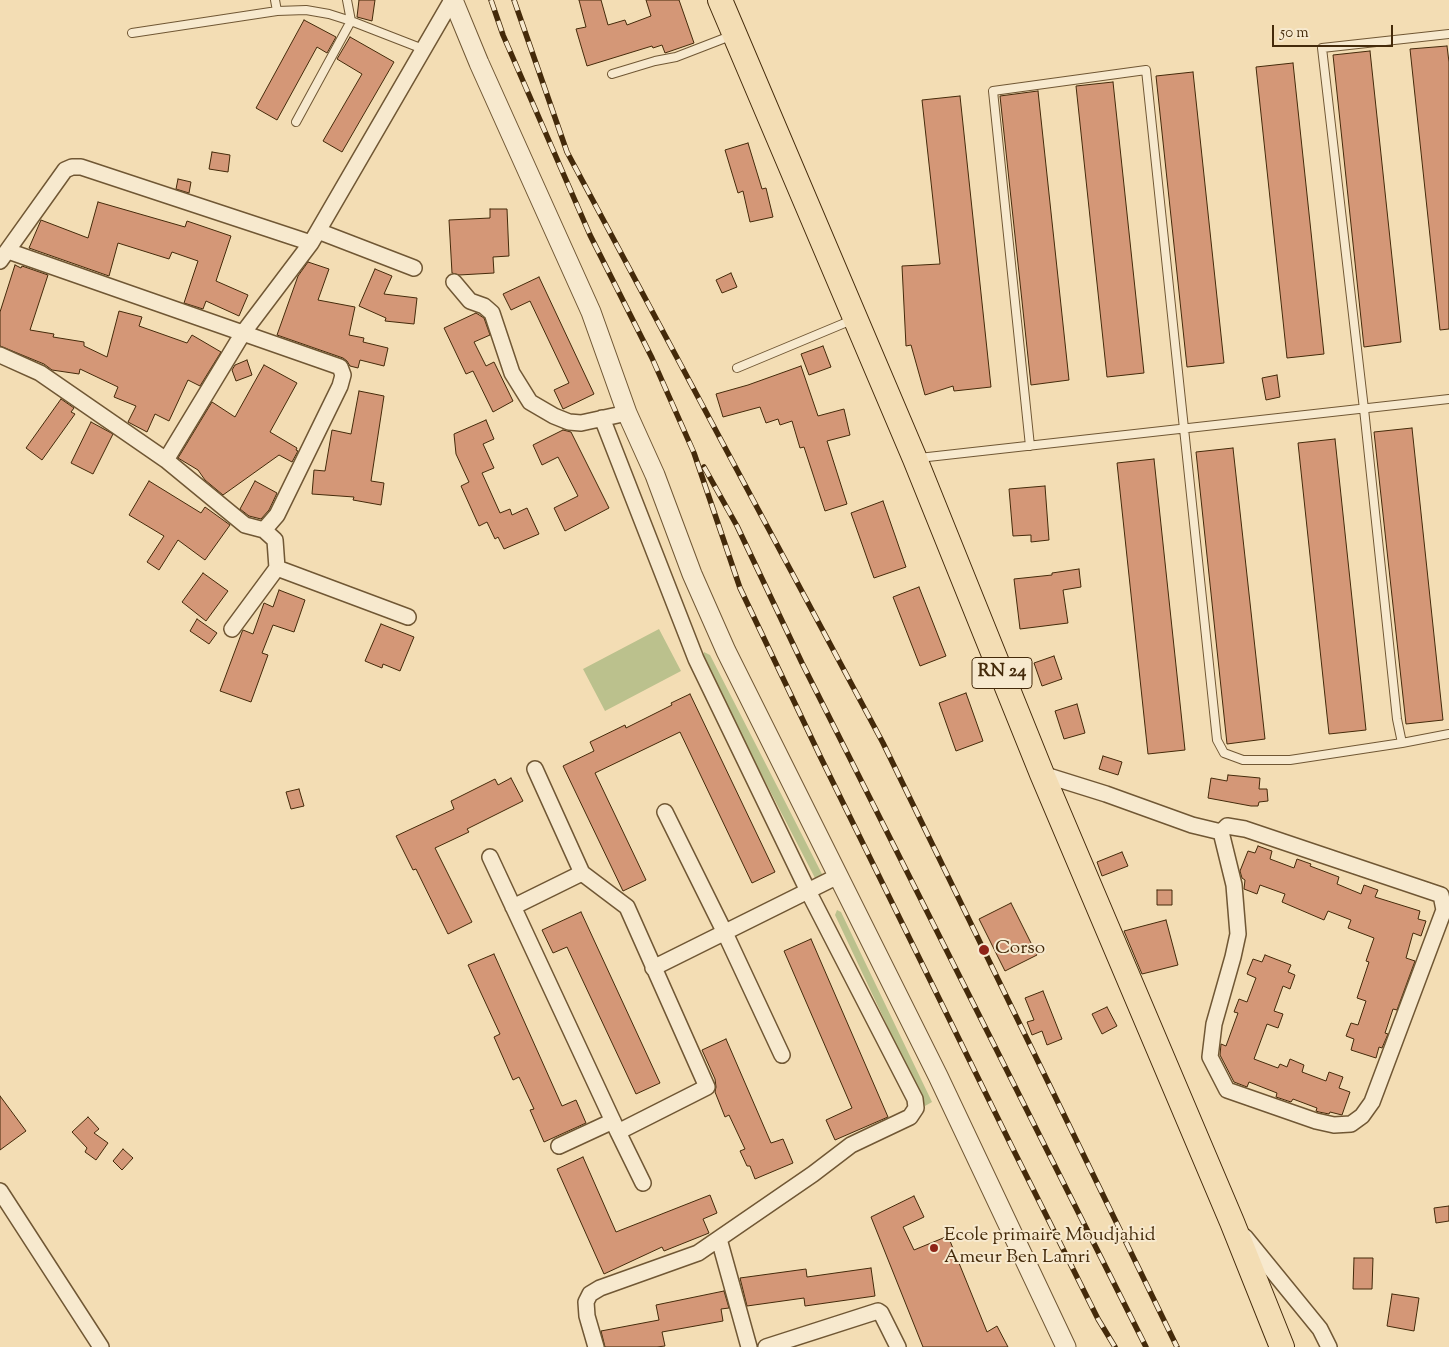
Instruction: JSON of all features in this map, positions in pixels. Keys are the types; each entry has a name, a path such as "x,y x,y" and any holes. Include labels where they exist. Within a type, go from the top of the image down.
{"main road":[{"name":"RN 24","path":"720,0 914,458 1042,774 1232,1222 1282,1347"}],"street":[{"path":"166,460 243,333 314,237 452,0"},
{"path":"452,0 592,312 627,413 654,475 692,574 726,651 938,1076 1066,1347"},
{"path":"264,530 277,515 340,386 343,375 340,367 243,333 4,256 65,170 72,166 81,166 414,268"},
{"path":"454,282 470,300 484,306 492,313 512,373 530,402 554,416 569,422 581,423 627,413"},
{"path":"0,355 40,373 166,460 245,525 264,530 275,540 277,568 232,629"},
{"path":"596,1347 587,1316 586,1302 590,1294 600,1288 698,1253 814,1174 851,1145 910,1117 916,1108 915,1099 808,891 696,659 602,418"},
{"path":"277,568 408,617"},
{"path":"535,769 582,873 627,907 707,1087 616,1126 559,1146"},
{"path":"1042,774 1106,794 1192,825 1222,832"},
{"path":"664,812 725,933 782,1055"},
{"path":"1227,826 1246,829 1441,895 1444,910 1372,1102 1362,1116 1351,1124 1334,1125 1316,1121 1227,1090 1210,1057 1214,1024 1238,934 1234,885 1222,832 1227,826"},
{"path":"490,857 643,1182"},
{"path":"514,907 582,873"},
{"path":"653,968 838,876"},
{"path":"0,1191 101,1347"},
{"path":"1232,1222 1320,1329 1329,1347"},
{"path":"719,1239 749,1347"},
{"path":"766,1347 878,1311 881,1313 898,1347"}],"lane":[{"path":"275,0 278,11"},
{"path":"296,122 351,21 347,0"},
{"path":"132,32 278,11 306,10 329,14 351,21 423,49"},
{"path":"612,74 655,60 676,57 735,34"},
{"path":"1402,743 1396,719 1364,408 1322,48 1449,34"},
{"path":"1030,446 994,91 1146,70 1217,740 1224,753 1243,760 1290,760 1449,734"},
{"path":"737,368 855,319"},
{"path":"914,458 1449,399"}],"green space":[{"path":"659,629 681,671 605,711 583,669"},
{"path":"704,652 710,655 822,877 816,880 702,659"},
{"path":"837,910 841,912 932,1102 925,1106 835,915"}],"building":[{"path":"359,0 375,0 372,21 357,17"},
{"path":"579,0 601,0 608,25 625,20 627,25 651,16 646,0 679,0 694,43 665,53 662,45 653,48 652,46 587,66 576,29 586,27"},
{"path":"304,20 336,37 327,53 317,47 277,120 256,108"},
{"path":"350,37 394,62 342,152 323,141 362,74 337,59"},
{"path":"1447,46 1449,62 1449,329 1440,330 1410,49"},
{"path":"1370,51 1401,342 1364,347 1333,55"},
{"path":"1293,63 1324,354 1287,358 1256,67"},
{"path":"1193,72 1224,363 1187,367 1156,76"},
{"path":"1113,82 1144,373 1107,377 1076,86"},
{"path":"1038,91 1069,380 1031,385 1000,96"},
{"path":"960,96 991,387 954,391 953,386 925,395 911,345 906,346 902,266 940,264 922,100"},
{"path":"748,143 762,189 766,188 773,217 750,222 743,191 738,193 725,150"},
{"path":"212,152 230,155 228,172 209,169"},
{"path":"178,179 191,182 189,193 176,189"},
{"path":"98,202 185,227 187,221 231,236 216,281 248,295 239,316 206,301 203,309 184,303 198,261 172,252 169,259 118,243 109,276 29,248 41,220 88,238"},
{"path":"490,209 507,209 509,256 493,257 494,273 459,275 452,273 449,220 490,218"},
{"path":"308,262 329,269 318,300 355,307 349,335 364,338 363,342 388,348 384,366 360,360 358,368 350,366 343,358 277,335 298,276"},
{"path":"15,265 48,275 30,330 54,334 53,337 84,342 84,346 107,357 119,311 142,317 139,326 187,343 192,335 221,352 200,386 188,380 169,421 155,414 147,432 128,422 136,406 114,397 118,387 80,369 79,374 52,370 44,364 0,346 0,312"},
{"path":"375,269 392,276 384,294 417,298 414,324 385,321 386,318 359,306"},
{"path":"731,273 737,287 722,293 716,280"},
{"path":"539,277 594,394 563,409 554,390 569,383 530,301 511,310 503,294"},
{"path":"476,313 484,318 490,335 474,342 486,366 494,362 513,401 493,412 473,371 466,374 444,328"},
{"path":"823,346 831,367 809,375 801,354"},
{"path":"247,360 252,375 236,381 232,370 235,365"},
{"path":"264,365 297,383 270,432 297,448 296,450 298,451 292,462 279,455 223,495 205,480 198,470 178,458 212,402 235,417"},
{"path":"801,366 818,416 844,409 850,435 827,441 847,504 825,511 804,447 800,448 792,421 780,425 778,419 766,423 760,407 723,417 716,394"},
{"path":"1277,375 1280,397 1266,400 1262,378"},
{"path":"359,391 384,396 371,481 384,483 381,505 353,500 354,497 312,494 314,470 325,471 332,430 351,434"},
{"path":"61,399 74,408 71,412 75,414 42,460 26,448"},
{"path":"486,420 494,439 483,444 494,468 482,473 500,513 510,509 512,515 527,508 539,534 504,549 498,537 495,539 487,522 479,526 461,486 469,482 456,454 454,434"},
{"path":"91,422 113,434 93,474 71,463"},
{"path":"1412,428 1443,720 1406,724 1374,432"},
{"path":"563,430 571,432 609,508 565,531 554,508 578,496 558,457 542,465 533,445"},
{"path":"1335,439 1366,730 1329,734 1298,443"},
{"path":"1233,448 1265,739 1227,744 1196,452"},
{"path":"1154,459 1185,750 1148,754 1117,463"},
{"path":"149,481 201,513 205,507 230,525 205,560 178,540 159,570 147,562 164,536 129,515"},
{"path":"255,481 277,493 269,510 261,519 249,516 240,509"},
{"path":"1045,486 1049,540 1031,542 1031,535 1013,536 1009,489"},
{"path":"883,501 906,567 874,578 851,513"},
{"path":"1079,569 1081,587 1063,590 1068,623 1020,629 1014,579 1052,575 1052,573"},
{"path":"203,573 228,591 206,621 182,602"},
{"path":"919,587 946,656 920,666 893,597"},
{"path":"279,590 305,600 294,632 273,625 262,653 268,655 251,702 220,691 243,630 253,634 264,603 273,607"},
{"path":"197,619 217,633 209,644 190,631"},
{"path":"381,624 414,637 400,671 383,664 382,668 365,661"},
{"path":"1054,656 1062,679 1042,686 1034,663"},
{"path":"966,693 983,741 956,751 939,703"},
{"path":"690,694 775,872 752,883 680,732 595,773 646,880 623,891 563,766 594,751 590,742 625,725 626,728"},
{"path":"1077,704 1085,733 1064,739 1055,711"},
{"path":"1103,756 1122,762 1118,775 1099,769"},
{"path":"1228,775 1260,778 1259,789 1267,789 1268,801 1259,802 1258,806 1251,806 1208,798 1211,778 1227,781"},
{"path":"511,778 523,801 467,829 469,832 435,848 472,922 448,934 416,869 413,870 396,836 454,809 451,801 495,779 498,785"},
{"path":"299,789 304,806 291,809 286,792"},
{"path":"1258,846 1272,851 1270,859 1294,868 1297,859 1311,864 1310,866 1339,877 1337,884 1361,894 1364,885 1378,890 1375,897 1420,911 1418,919 1426,921 1421,936 1413,933 1406,958 1415,961 1397,1010 1393,1009 1385,1033 1388,1034 1382,1048 1379,1047 1376,1058 1351,1050 1354,1039 1346,1036 1351,1023 1358,1025 1366,1001 1357,998 1369,962 1366,961 1374,938 1348,928 1351,920 1328,911 1324,920 1282,902 1285,894 1260,885 1257,894 1244,889 1245,880 1242,878 1240,871 1248,851 1255,853"},
{"path":"1122,852 1128,866 1102,876 1097,862"},
{"path":"1157,890 1172,890 1172,905 1157,905"},
{"path":"1011,903 1037,955 1005,971 979,919"},
{"path":"581,912 660,1083 636,1094 567,947 553,953 542,930"},
{"path":"1166,920 1178,965 1142,974 1124,931"},
{"path":"811,939 888,1117 835,1140 826,1120 852,1108 784,951"},
{"path":"494,954 562,1106 576,1100 586,1123 544,1142 530,1110 534,1109 519,1077 513,1080 494,1037 500,1034 468,965"},
{"path":"1265,955 1291,965 1288,972 1295,975 1290,989 1283,986 1274,1011 1283,1014 1278,1028 1267,1024 1254,1059 1278,1068 1280,1064 1287,1067 1290,1059 1304,1065 1302,1072 1326,1081 1329,1072 1343,1077 1339,1088 1350,1092 1342,1115 1319,1112 1316,1111 1317,1108 1293,1099 1291,1102 1276,1097 1277,1093 1249,1082 1247,1087 1234,1082 1220,1055 1221,1044 1226,1046 1238,1013 1234,1012 1239,999 1247,1002 1256,978 1247,974 1253,959 1262,962"},
{"path":"1043,991 1062,1039 1047,1045 1042,1031 1032,1035 1027,1022 1034,1020 1025,998"},
{"path":"1107,1007 1117,1026 1102,1034 1092,1014"},
{"path":"726,1039 771,1143 783,1139 793,1163 755,1179 750,1166 747,1166 740,1151 745,1149 729,1115 725,1117 715,1092 715,1079 702,1050"},
{"path":"0,1096 26,1131 0,1150"},
{"path":"88,1117 99,1129 94,1133 108,1143 96,1160 85,1152 87,1148 72,1132"},
{"path":"123,1149 133,1158 122,1170 113,1161"},
{"path":"583,1157 616,1232 710,1195 717,1213 703,1219 709,1233 664,1251 662,1247 604,1274 557,1169"},
{"path":"914,1196 924,1217 903,1227 914,1250 948,1236 987,1332 997,1326 1008,1347 923,1347 871,1217"},
{"path":"1449,1206 1449,1221 1436,1223 1434,1208"},
{"path":"1354,1258 1373,1258 1372,1289 1353,1289"},
{"path":"871,1268 875,1296 805,1306 804,1298 747,1306 740,1278 806,1269 807,1277"},
{"path":"724,1291 729,1308 721,1309 723,1321 662,1332 665,1346 605,1347 601,1331 659,1320 656,1305"},
{"path":"1392,1294 1419,1298 1414,1331 1387,1326"}],"railway":[{"path":"491,0 503,35 590,235 652,358 694,453 740,588 820,756 1012,1147 1098,1319 1115,1347"},
{"path":"514,0 567,152 883,743 1177,1347"},
{"path":"704,467 737,526 802,663 1146,1347"}],"place":[{"name":"Corso","path":"984,950"},
{"name":"Ecole primaire Moudjahid Ameur Ben Lamri","path":"934,1248"}]}
